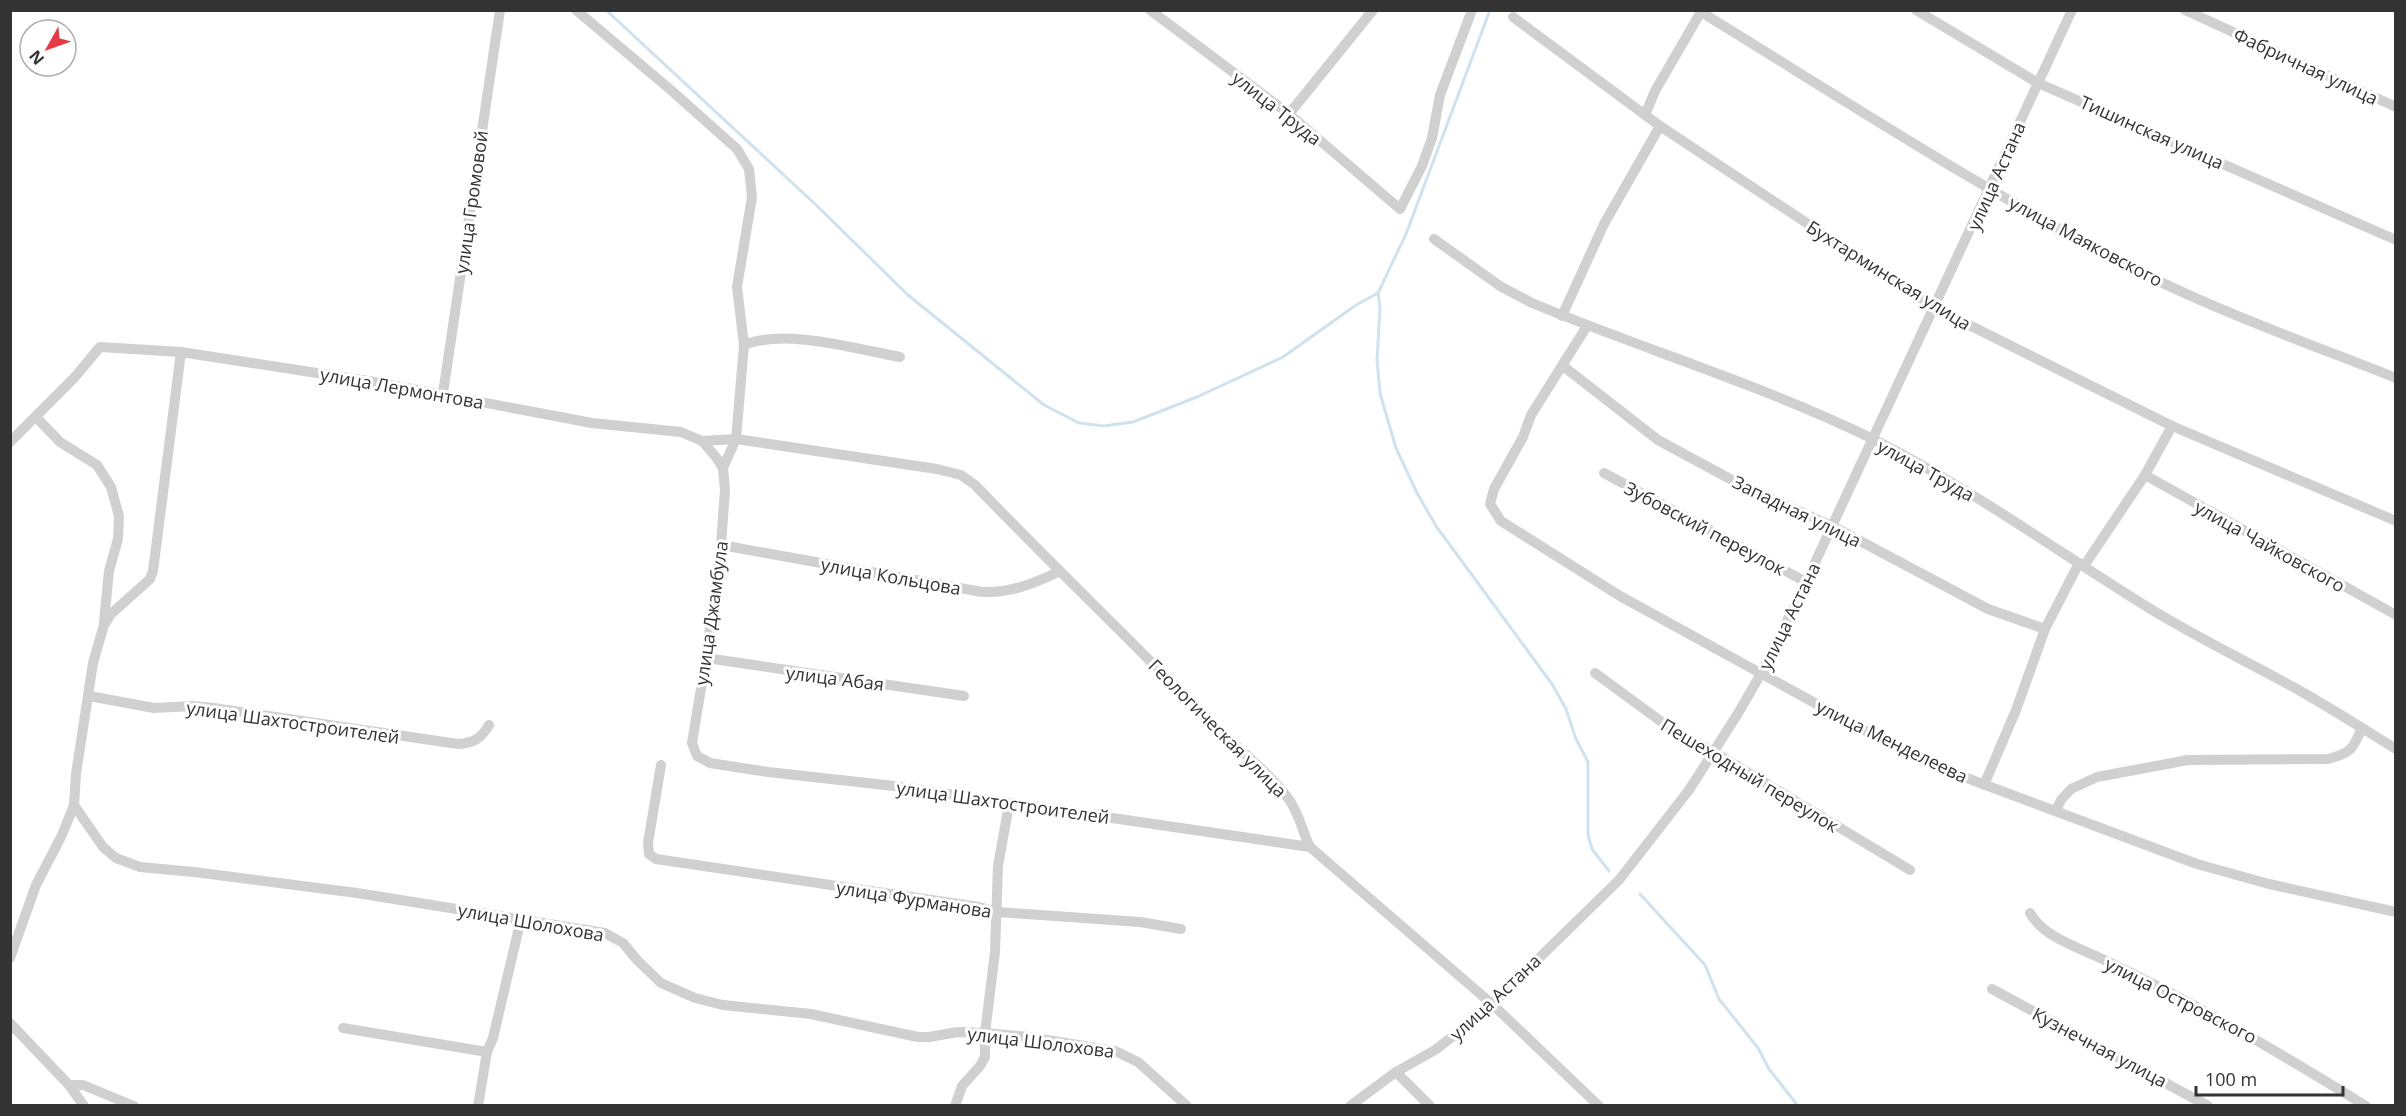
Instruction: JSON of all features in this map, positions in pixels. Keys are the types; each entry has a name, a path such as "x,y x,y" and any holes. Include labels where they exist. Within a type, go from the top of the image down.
{"street":[{"name":"улица Громовой","path":"443,393 500,10"},
{"path":"576,10 737,149 749,169 752,197 737,287 744,345 769,338 802,340 900,357"},
{"name":"улица Труда","path":"1150,10 1289,114 1400,209 1422,166 1432,138 1440,95 1472,10"},
{"path":"1289,114 1373,10"},
{"name":"Тишинская улица","path":"1916,10 2038,83 2396,240"},
{"name":"улица Астана","path":"1350,1106 1396,1072 1444,1044 1492,1004 1619,880 1689,790 1762,672 1935,308 2072,10"},
{"name":"Фабричная улица","path":"2185,10 2396,107"},
{"path":"1644,115 1654,91 1702,11"},
{"name":"улица Маяковского","path":"1702,11 1990,190 2140,272 2205,302 2396,378"},
{"name":"Бухтарминская улица","path":"1513,17 1644,115 1935,308 2172,426 2396,521"},
{"path":"1562,316 1604,224 1660,126"},
{"name":"улица Труда","path":"1434,239 1500,286 1532,303 1587,326 1616,334 1761,390 1872,439 1941,476 2206,642 2292,687 2396,749"},
{"path":"1563,366 1587,326"},
{"name":"улица Джамбула","path":"723,468 736,439 744,345"},
{"name":"улица Лермонтова","path":"36,417 100,347 181,352 443,393 592,423 681,432 702,441 716,457"},
{"path":"104,625 111,614 150,579 153,570 181,352"},
{"name":"улица Менделеева","path":"1563,366 1531,415 1523,437 1494,489 1490,504 1501,521 1508,526 1620,596 1932,765 2197,864 2269,884 2396,912"},
{"name":"Западная улица","path":"1563,366 1658,440 1745,487 1832,526 1988,609 2045,629"},
{"path":"10,442 36,417 60,442 97,465 111,487 119,516 118,539 109,571 104,625 93,663 76,774 74,805 63,835 36,885 10,958"},
{"path":"1984,785 2016,710 2045,629 2081,564 2145,475 2172,426"},
{"name":"улица Лермонтова","path":"702,441 736,439 961,475"},
{"name":"улица Джамбула","path":"697,756 692,743 721,545 725,490 723,468 716,457"},
{"name":"Зубовский переулок","path":"1604,473 1806,582"},
{"name":"Геологическая улица","path":"961,475 975,485 1058,572 1123,632 1277,786 1299,817 1310,847 1492,1004 1599,1106"},
{"name":"улица Чайковского","path":"2145,475 2396,615"},
{"name":"улица Кольцова","path":"721,545 982,592 1016,589 1036,583 1058,572"},
{"name":"улица Абая","path":"706,658 964,696"},
{"name":"Пешеходный переулок","path":"1595,673 1670,728 1910,870"},
{"name":"улица Шахтостроителей","path":"89,696 154,708 194,706 214,708 458,744 472,743 484,734 489,725"},
{"path":"2056,810 2071,789 2097,777 2188,760 2328,759 2346,755 2354,748 2362,728"},
{"name":"улица Шахтостроителей","path":"697,756 710,763 768,772 894,786 1310,847"},
{"name":"улица Фурманова","path":"662,765 648,843 649,854 656,859 979,907 997,912 1140,922 1181,929"},
{"path":"955,1106 962,1086 985,1057 985,1033 993,975 998,866 1009,804"},
{"name":"улица Шолохова","path":"74,805 103,847 116,858 140,867 357,893 605,933 623,943 661,983 695,998 714,1003 812,1014 918,1037 958,1032 985,1033 1029,1037 1124,1053 1138,1062 1187,1106"},
{"name":"улица Островского","path":"2030,913 2036,923 2061,940 2170,992 2256,1038 2366,1106"},
{"path":"478,1106 487,1052 493,1038 521,919"},
{"name":"Кузнечная улица","path":"1992,989 2208,1106"},
{"path":"10,1023 69,1085 84,1106"},
{"path":"343,1028 487,1052"},
{"path":"1396,1072 1430,1106"},
{"path":"69,1085 83,1085 134,1106"}],"waterway":[{"path":"606,10 815,204 908,295 1044,405 1079,423 1104,426 1133,422 1197,397 1283,357 1356,305 1378,293 1406,234 1490,10"},
{"path":"1378,293 1380,308 1377,360 1380,393 1396,448 1417,493 1436,526 1552,684 1566,709 1576,739 1588,762 1588,835 1592,849 1609,871"},
{"path":"1640,894 1705,965 1719,999 1758,1048 1769,1069 1798,1106"}]}
